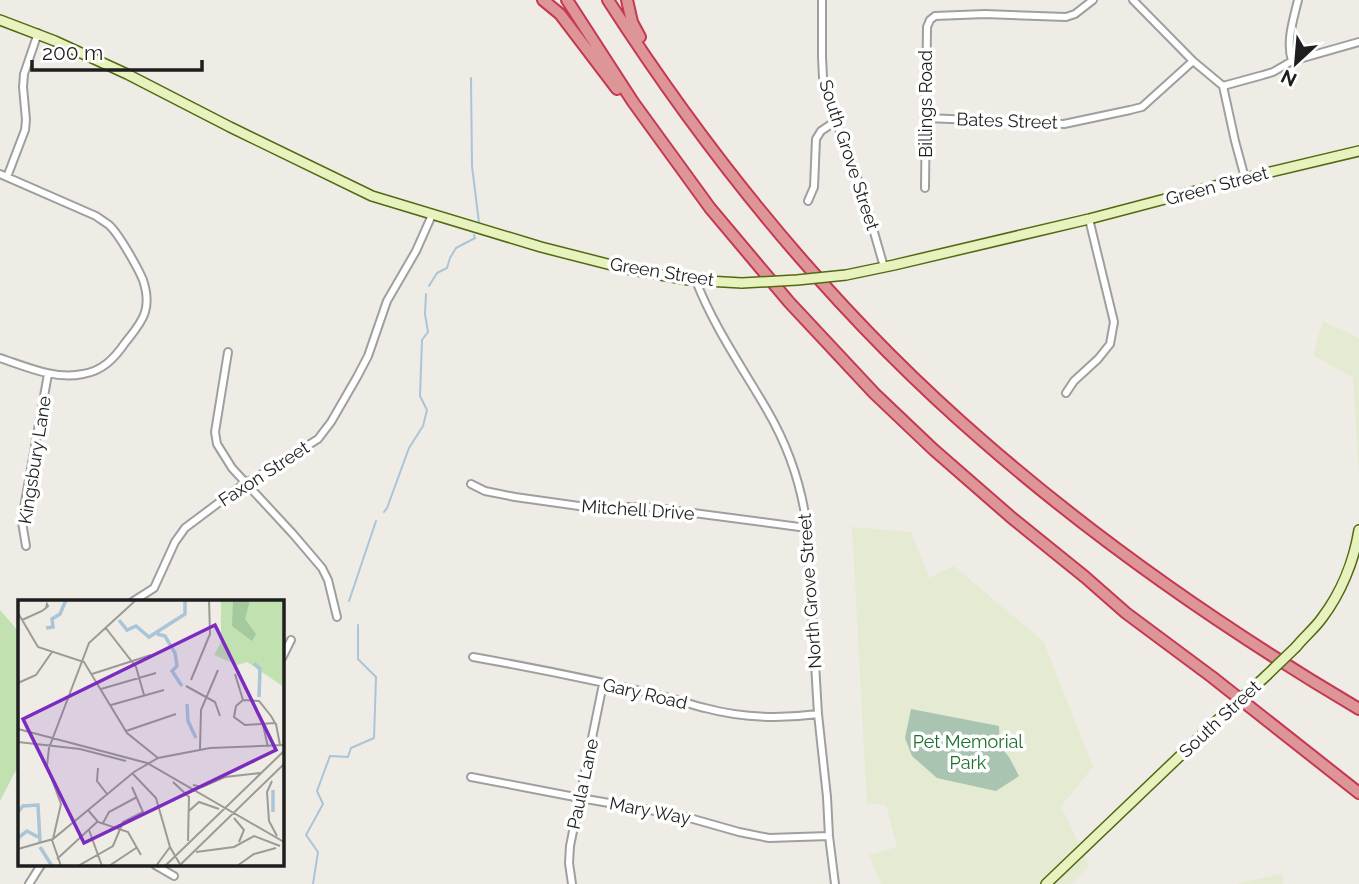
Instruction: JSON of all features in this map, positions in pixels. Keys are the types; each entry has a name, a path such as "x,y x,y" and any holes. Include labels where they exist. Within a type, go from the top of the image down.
{"highway":[{"path":"543,0 560,14 671,155"},
{"path":"567,0 627,93 724,225 796,310 860,378 934,450 1126,613 1359,793"},
{"path":"608,0 728,171 816,275 894,358 977,436 1109,544 1174,591 1359,709"},
{"path":"627,0 634,26 678,103"}],"main road":[{"name":"Green Street","path":"0,20 38,33 127,74 230,128 372,196 627,269 696,281 742,283 846,275 1090,219 1245,177 1359,151"},
{"name":"South Street","path":"1046,884 1267,675 1322,619 1353,558 1359,530"}],"street":[{"name":"South Grove Street","path":"822,0 823,78 863,194 884,267"},
{"name":"Billings Road","path":"925,188 927,27 930,20 935,16 985,14 1066,17 1075,14 1093,0"},
{"path":"1133,0 1193,61 1223,86 1245,177"},
{"path":"1292,61 1289,50 1290,36 1298,0"},
{"path":"0,358 48,374 85,374 109,363 145,312 146,293 142,279 117,234 109,226 96,216 4,176 25,130 24,74 38,33"},
{"path":"1223,86 1273,72 1292,61 1359,42"},
{"name":"Bates Street","path":"927,118 1064,124 1130,110 1149,102 1193,61"},
{"path":"808,201 814,187 816,139 821,131 836,121"},
{"name":"Faxon Street","path":"135,600 154,588 175,542 185,528 245,483 318,439 358,377 387,301 416,251 432,215"},
{"path":"1066,393 1110,344 1114,322 1090,219"},
{"name":"North Grove Street","path":"696,281 711,316 768,412 789,456 805,510 818,714 835,884"},
{"path":"228,352 215,432 217,444 245,483 322,568 328,580 337,617"},
{"name":"Kingsbury Lane","path":"26,546 22,522 48,374"},
{"name":"Mitchell Drive","path":"471,484 485,492 515,498 586,507 648,507 807,528"},
{"path":"284,655 291,639"},
{"name":"Gary Road","path":"473,657 675,699 720,712 764,718 818,714"},
{"name":"Paula Lane","path":"572,884 570,846 603,684"},
{"name":"Mary Way","path":"471,777 679,815 768,838 829,836"},
{"path":"29,884 40,866"},
{"path":"157,866 174,876"}],"green space":[{"path":"1323,321 1359,338 1359,477 1353,378 1313,355"},
{"path":"852,527 911,532 929,578 954,566 1044,642 1093,767 1061,806 1089,866 1071,884 881,884 869,855 897,847 886,805 867,804"},
{"path":"0,610 18,631 18,769 0,801"},
{"name":"Pet Memorial Park","path":"911,709 999,726 1000,746 1019,776 996,791 937,778 912,756 905,738"},
{"path":"1283,873 1283,884 1237,884"}],"waterway":[{"path":"471,78 472,166 479,223"},
{"path":"429,286 437,273 447,268 456,248 475,238 474,235"},
{"path":"384,512 409,448 423,426 427,410 420,396 422,340 428,332 426,294"},
{"path":"349,601 376,521"},
{"path":"313,884 318,852 306,835 323,804 317,791 330,756 348,757 351,748 374,738 376,677 358,659 358,625"}]}
